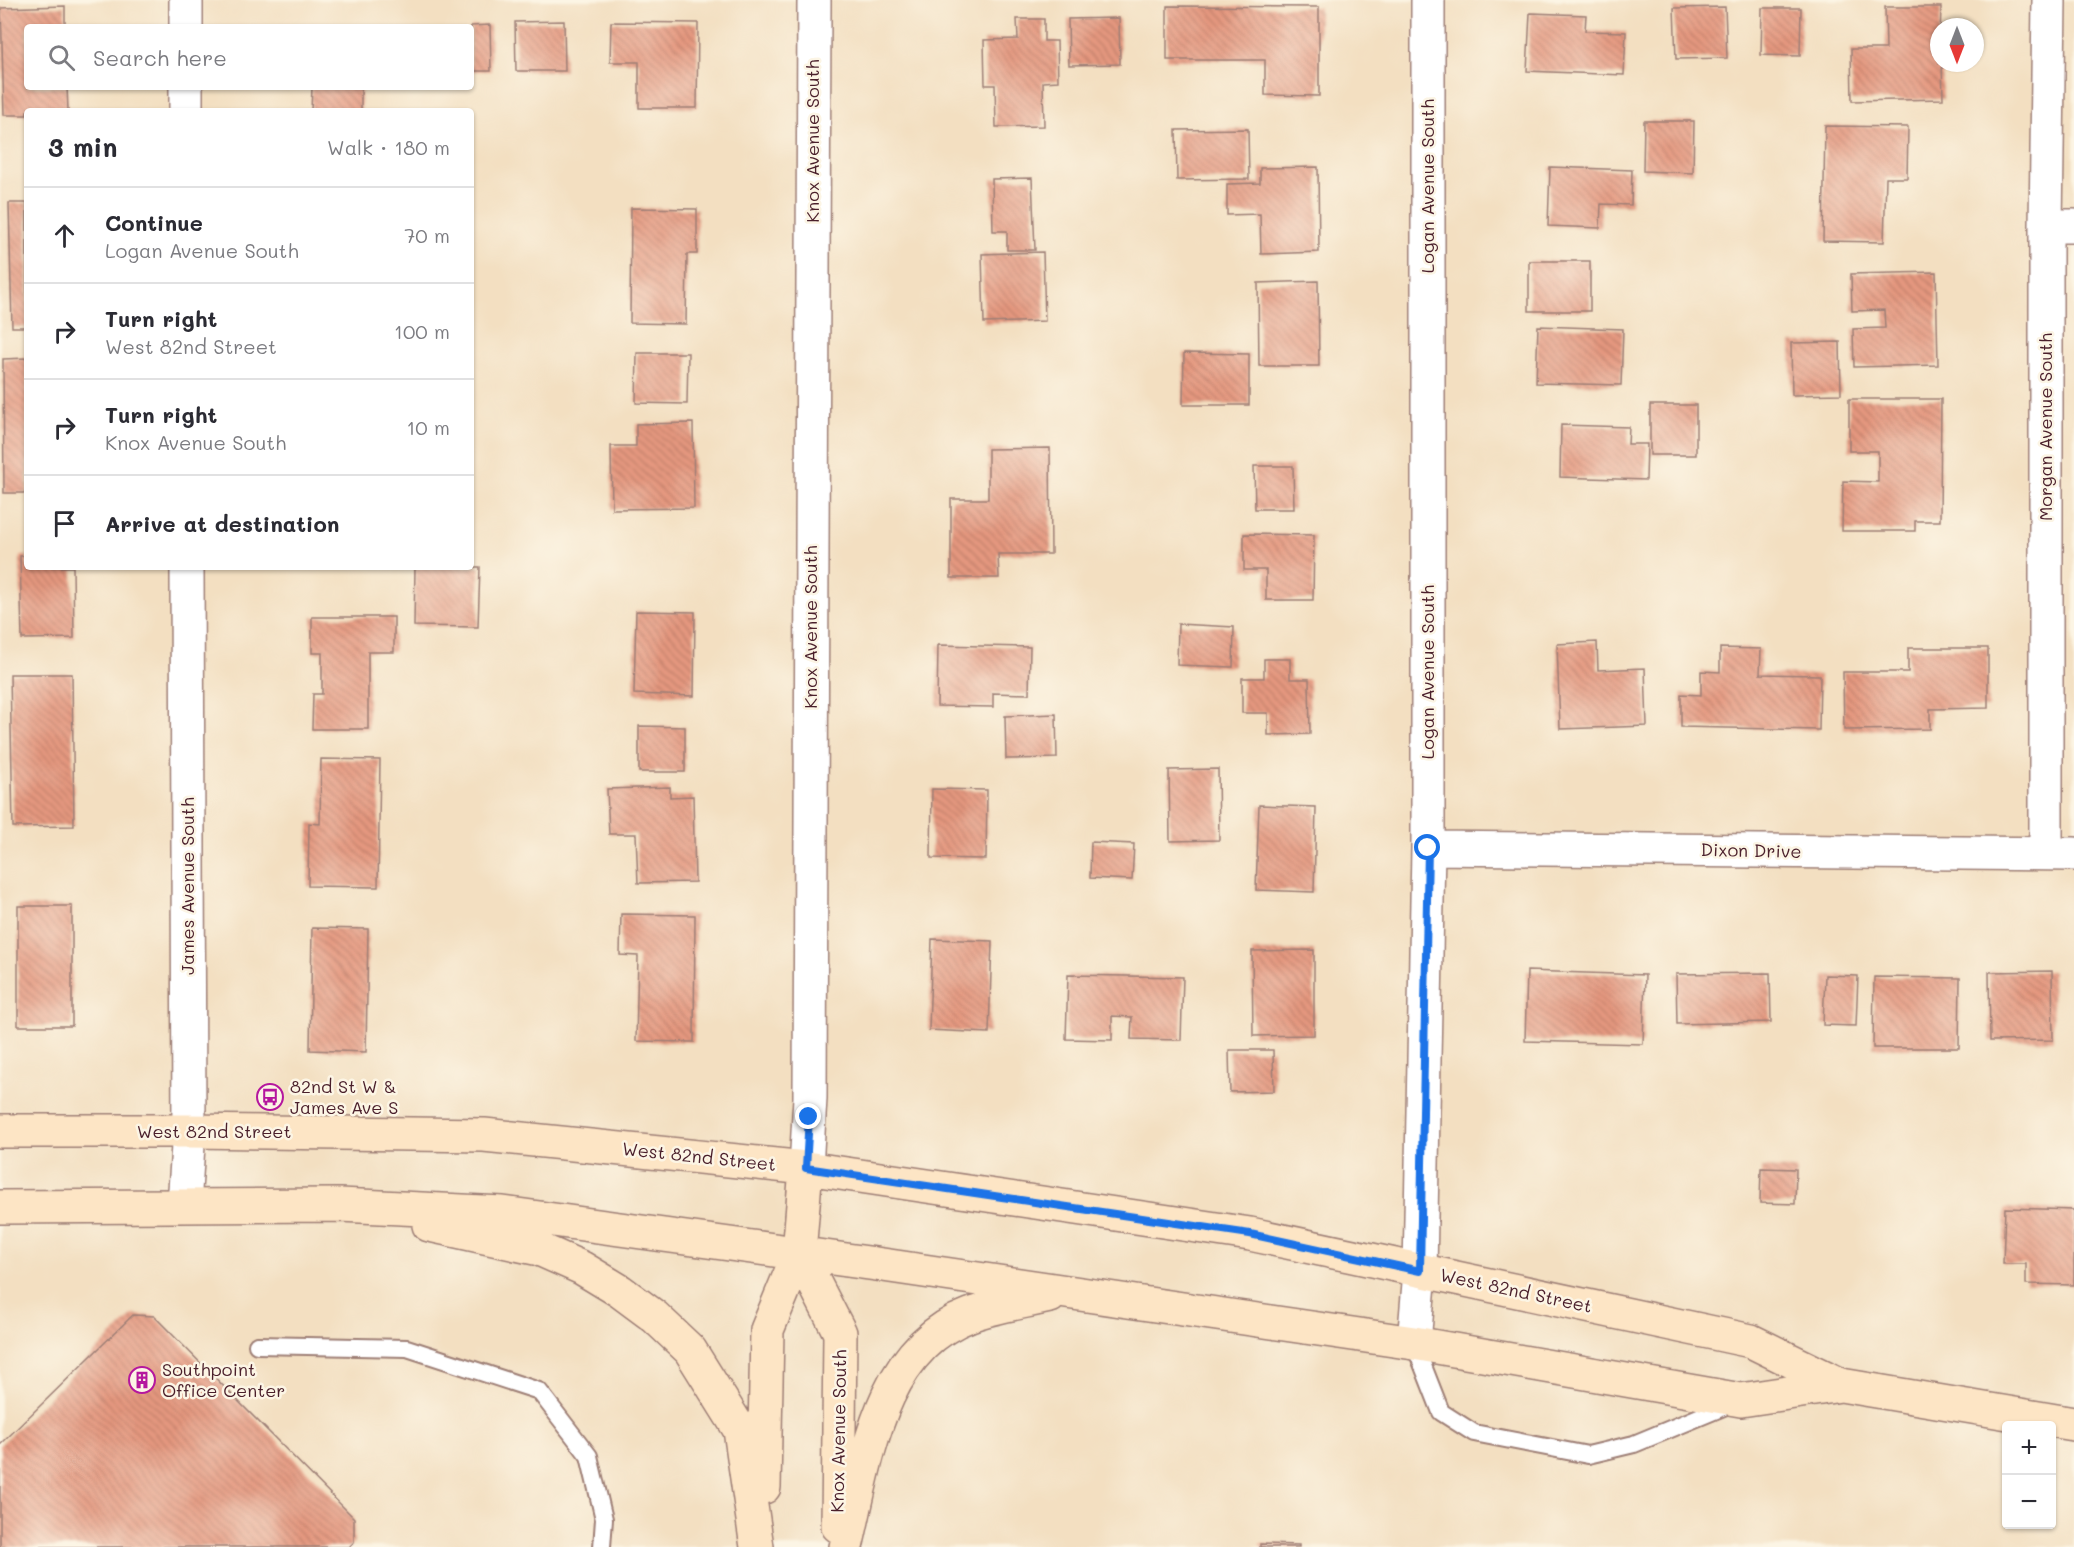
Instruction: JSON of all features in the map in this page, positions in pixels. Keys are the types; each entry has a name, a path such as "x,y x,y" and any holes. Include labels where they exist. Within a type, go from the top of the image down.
{"street":[{"path":"186,0 186,24"},
{"name":"Knox Avenue South","path":"763,1547 767,1330 799,1253 810,1098 814,0"},
{"name":"Logan Avenue South","path":"1414,1343 1420,1271 1428,848 1428,0"},
{"name":"Morgan Avenue South","path":"2049,0 2060,226 2060,854"},
{"path":"186,90 186,108"},
{"name":"James Avenue South","path":"184,1205 189,1131 188,570"},
{"name":"Dixon Drive","path":"1428,848 2060,854"},
{"name":"West 82nd Street","path":"0,1131 484,1135 806,1168 1250,1234 1751,1341 1841,1384 2074,1424"},
{"path":"340,1205 539,1249 582,1268 620,1291 655,1317 690,1350 740,1430 757,1547"},
{"name":"West 82nd Street","path":"0,1207 340,1205 503,1213 799,1253 1414,1343 1741,1400 1841,1384"},
{"name":"Knox Avenue South","path":"799,1253 840,1333 837,1547"},
{"path":"846,1547 877,1419 892,1387 912,1354 939,1332 969,1315 1065,1292"}],"lane":[{"path":"1414,1343 1441,1412 1474,1432 1588,1455 1634,1444 1741,1400"},
{"path":"257,1345 407,1348 539,1391 589,1456 604,1519 602,1547"}],"building":[{"path":"65,6 65,24 24,24 24,90 67,90 68,108 24,108 24,115 4,115 1,8"},
{"path":"1167,6 1319,7 1319,96 1265,95 1265,60 1167,60"},
{"path":"1725,7 1727,58 1676,59 1674,8"},
{"path":"1885,7 1941,7 1941,18 1930,18 1930,72 1942,72 1943,99 1852,101 1851,49 1886,49"},
{"path":"1762,8 1801,8 1800,56 1761,55"},
{"path":"1530,13 1586,15 1585,31 1626,32 1624,75 1527,71"},
{"path":"1119,18 1120,64 1069,65 1068,19"},
{"path":"1017,19 1044,19 1044,41 1057,41 1058,81 1043,82 1044,126 996,127 995,85 985,85 984,40 1018,39"},
{"path":"564,21 565,71 516,71 515,22"},
{"path":"611,22 698,23 697,108 639,108 639,62 610,62"},
{"path":"490,25 491,71 474,71 474,26"},
{"path":"312,90 361,90 361,108 311,108"},
{"path":"1644,121 1694,121 1693,173 1643,171"},
{"path":"1825,126 1908,127 1907,178 1886,178 1884,242 1823,241"},
{"path":"1248,129 1249,179 1177,180 1176,130"},
{"path":"1318,167 1319,252 1261,254 1260,214 1227,215 1227,184 1260,183 1260,168"},
{"path":"1550,167 1632,170 1631,205 1601,204 1600,228 1548,226"},
{"path":"1032,178 1035,250 1007,250 1007,231 993,231 992,179"},
{"path":"9,203 24,203 24,327 12,327"},
{"path":"631,208 697,209 697,254 687,254 686,324 630,323"},
{"path":"1043,252 1045,321 984,323 982,254"},
{"path":"1529,261 1590,261 1590,311 1529,311"},
{"path":"1936,272 1938,365 1854,367 1853,329 1885,328 1884,310 1852,311 1851,274"},
{"path":"1318,281 1319,366 1259,366 1258,283"},
{"path":"1538,326 1623,329 1621,385 1536,383"},
{"path":"1840,342 1841,394 1792,395 1791,343"},
{"path":"637,353 688,353 687,404 636,403"},
{"path":"1184,353 1249,354 1249,405 1183,405"},
{"path":"24,358 24,493 4,493 3,359"},
{"path":"1849,399 1941,399 1940,521 1915,521 1915,531 1842,531 1843,481 1878,482 1878,451 1849,451"},
{"path":"1650,405 1696,405 1696,455 1650,455"},
{"path":"693,423 694,508 612,509 611,446 636,446 636,424"},
{"path":"1561,425 1629,427 1628,444 1647,444 1646,480 1560,477"},
{"path":"1050,448 1051,554 998,554 999,578 951,578 951,499 988,499 988,449"},
{"path":"1254,466 1293,466 1294,509 1255,509"},
{"path":"1244,534 1314,535 1313,600 1266,600 1266,570 1244,570"},
{"path":"20,556 24,556 24,570 73,570 74,638 22,639"},
{"path":"474,567 480,567 478,627 414,626 415,570 474,570"},
{"path":"636,611 695,612 694,696 634,694"},
{"path":"312,617 394,617 394,652 368,652 368,729 312,729 313,694 322,694 322,653 312,653"},
{"path":"1178,624 1234,627 1233,667 1177,665"},
{"path":"1597,642 1598,670 1645,668 1647,726 1560,729 1557,644"},
{"path":"938,645 1030,647 1029,694 993,693 993,707 937,706"},
{"path":"1720,648 1761,649 1760,674 1820,675 1819,730 1681,727 1681,694 1701,695 1701,671 1720,672"},
{"path":"1908,648 1988,648 1988,708 1930,709 1930,729 1844,730 1843,672 1908,672"},
{"path":"1264,659 1290,659 1290,679 1309,679 1310,734 1268,735 1268,713 1242,713 1242,678 1264,678"},
{"path":"10,674 72,674 74,826 13,827"},
{"path":"1056,714 1057,758 1006,759 1005,716"},
{"path":"639,726 685,727 685,772 639,772"},
{"path":"321,759 380,760 378,887 308,886 309,823 320,824"},
{"path":"1218,769 1219,840 1170,841 1169,770"},
{"path":"670,787 670,797 693,796 695,882 638,883 636,834 609,834 607,789"},
{"path":"932,789 987,790 986,859 931,858"},
{"path":"1259,805 1316,807 1314,892 1256,890"},
{"path":"1091,842 1134,844 1132,880 1090,878"},
{"path":"18,906 72,906 72,1026 18,1026"},
{"path":"621,914 695,915 694,1042 636,1041 638,956 620,955"},
{"path":"312,928 368,929 366,1052 310,1050"},
{"path":"932,939 992,941 989,1033 929,1030"},
{"path":"1314,950 1314,1035 1253,1036 1252,951"},
{"path":"1527,971 1645,975 1643,1044 1525,1041"},
{"path":"2052,971 2053,1040 1990,1041 1989,972"},
{"path":"1770,973 1771,1022 1677,1024 1676,974"},
{"path":"1068,975 1183,977 1181,1040 1131,1039 1132,1017 1112,1016 1112,1040 1066,1039"},
{"path":"1825,975 1858,976 1856,1026 1823,1025"},
{"path":"1874,977 1960,978 1959,1048 1873,1048"},
{"path":"1229,1050 1273,1050 1274,1091 1230,1092"},
{"path":"1761,1168 1796,1169 1795,1204 1760,1203"},
{"path":"2005,1208 2074,1210 2074,1285 2026,1284 2026,1264 2003,1264"},
{"name":"Southpoint Office Center","path":"133,1315 154,1316 354,1518 354,1542 349,1547 0,1547 0,1445"},
{"path":"1260,1544 1299,1545 1299,1547 1260,1547"}],"place":[{"name":"82nd St W & James Ave S","path":"270,1097"},
{"name":"Southpoint Office Center","path":"142,1380"}],"route":[{"path":"809,1117 806,1168 1250,1234 1420,1271 1428,848"}]}
